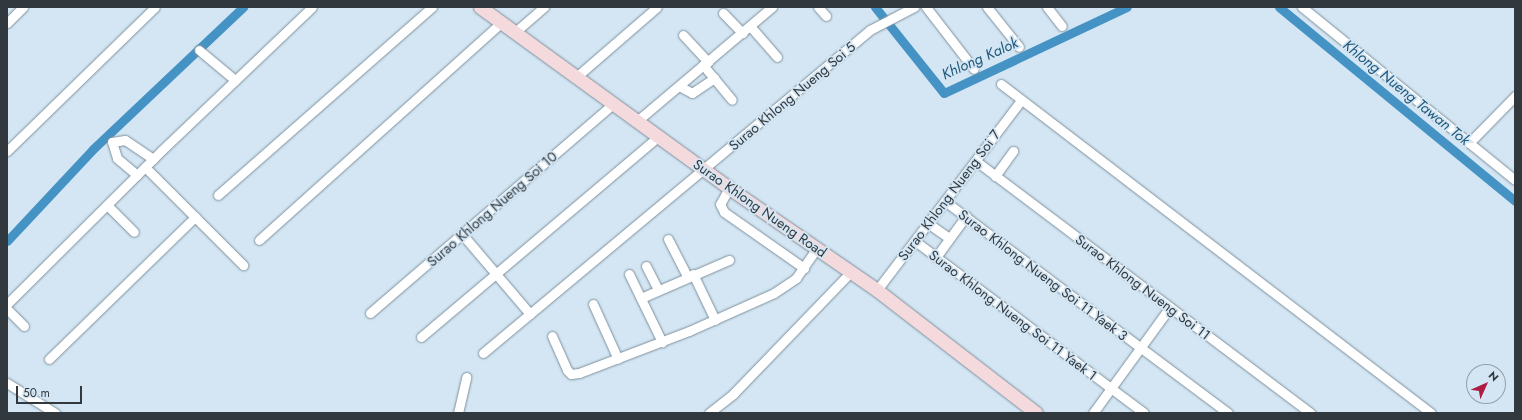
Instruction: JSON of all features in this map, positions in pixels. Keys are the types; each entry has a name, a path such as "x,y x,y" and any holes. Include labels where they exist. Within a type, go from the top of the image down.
{"main road":[{"name":"Surao Khlong Nueng Road","path":"480,7 575,78 638,121 729,188 877,290 1036,413"}],"street":[{"path":"7,23 23,7"},
{"path":"7,151 155,7"},
{"path":"7,304 153,159 312,7"},
{"path":"218,196 432,7"},
{"path":"514,33 544,7"},
{"path":"575,78 657,7"},
{"path":"638,121 772,7"},
{"path":"818,7 826,16"},
{"name":"Surao Khlong Nueng Soi 5","path":"483,353 881,22 905,9 914,7"},
{"path":"926,7 974,69"},
{"path":"987,7 1019,47"},
{"path":"1047,7 1062,26"},
{"path":"1305,8 1515,180"},
{"path":"723,13 742,33"},
{"path":"259,240 501,23"},
{"path":"750,26 777,57"},
{"path":"683,35 732,100"},
{"path":"199,50 235,80"},
{"path":"680,86 692,93 714,78"},
{"path":"1001,84 1431,413"},
{"path":"1469,143 1515,96"},
{"name":"Surao Khlong Nueng Soi 7","path":"877,290 946,202 1021,100"},
{"name":"Surao Khlong Nueng Soi 10","path":"370,313 613,104"},
{"path":"421,337 497,275 658,136"},
{"path":"137,175 117,158 112,142 125,140 153,159"},
{"path":"995,176 1014,151"},
{"name":"Surao Khlong Nueng Soi 11","path":"976,161 1311,413"},
{"path":"145,167 243,265"},
{"path":"729,188 720,204 724,212 804,268"},
{"name":"Surao Khlong Nueng Soi 11 Yaek 3","path":"946,202 1228,413"},
{"path":"107,205 134,232"},
{"path":"936,257 966,216"},
{"path":"49,359 195,217"},
{"path":"929,224 949,238"},
{"path":"462,234 530,314"},
{"path":"668,239 690,275 714,320"},
{"name":"Surao Khlong Nueng Soi 11 Yaek 1","path":"915,241 1144,413"},
{"path":"552,336 567,370 571,374 618,360 714,320 789,285 804,268 817,248"},
{"path":"641,298 690,275 729,260"},
{"path":"646,266 658,290"},
{"path":"709,413 732,394 851,272"},
{"path":"629,274 662,342"},
{"path":"593,304 618,360"},
{"path":"1093,413 1170,307"},
{"path":"7,309 24,326"},
{"path":"458,413 466,377"},
{"path":"7,384 55,413"}],"waterway":[{"path":"7,241 93,149 243,7"},
{"name":"Khlong Kalok","path":"875,7 944,93 1127,7"},
{"name":"Khlong Nueng Tawan Tok","path":"1279,7 1515,201"}]}
